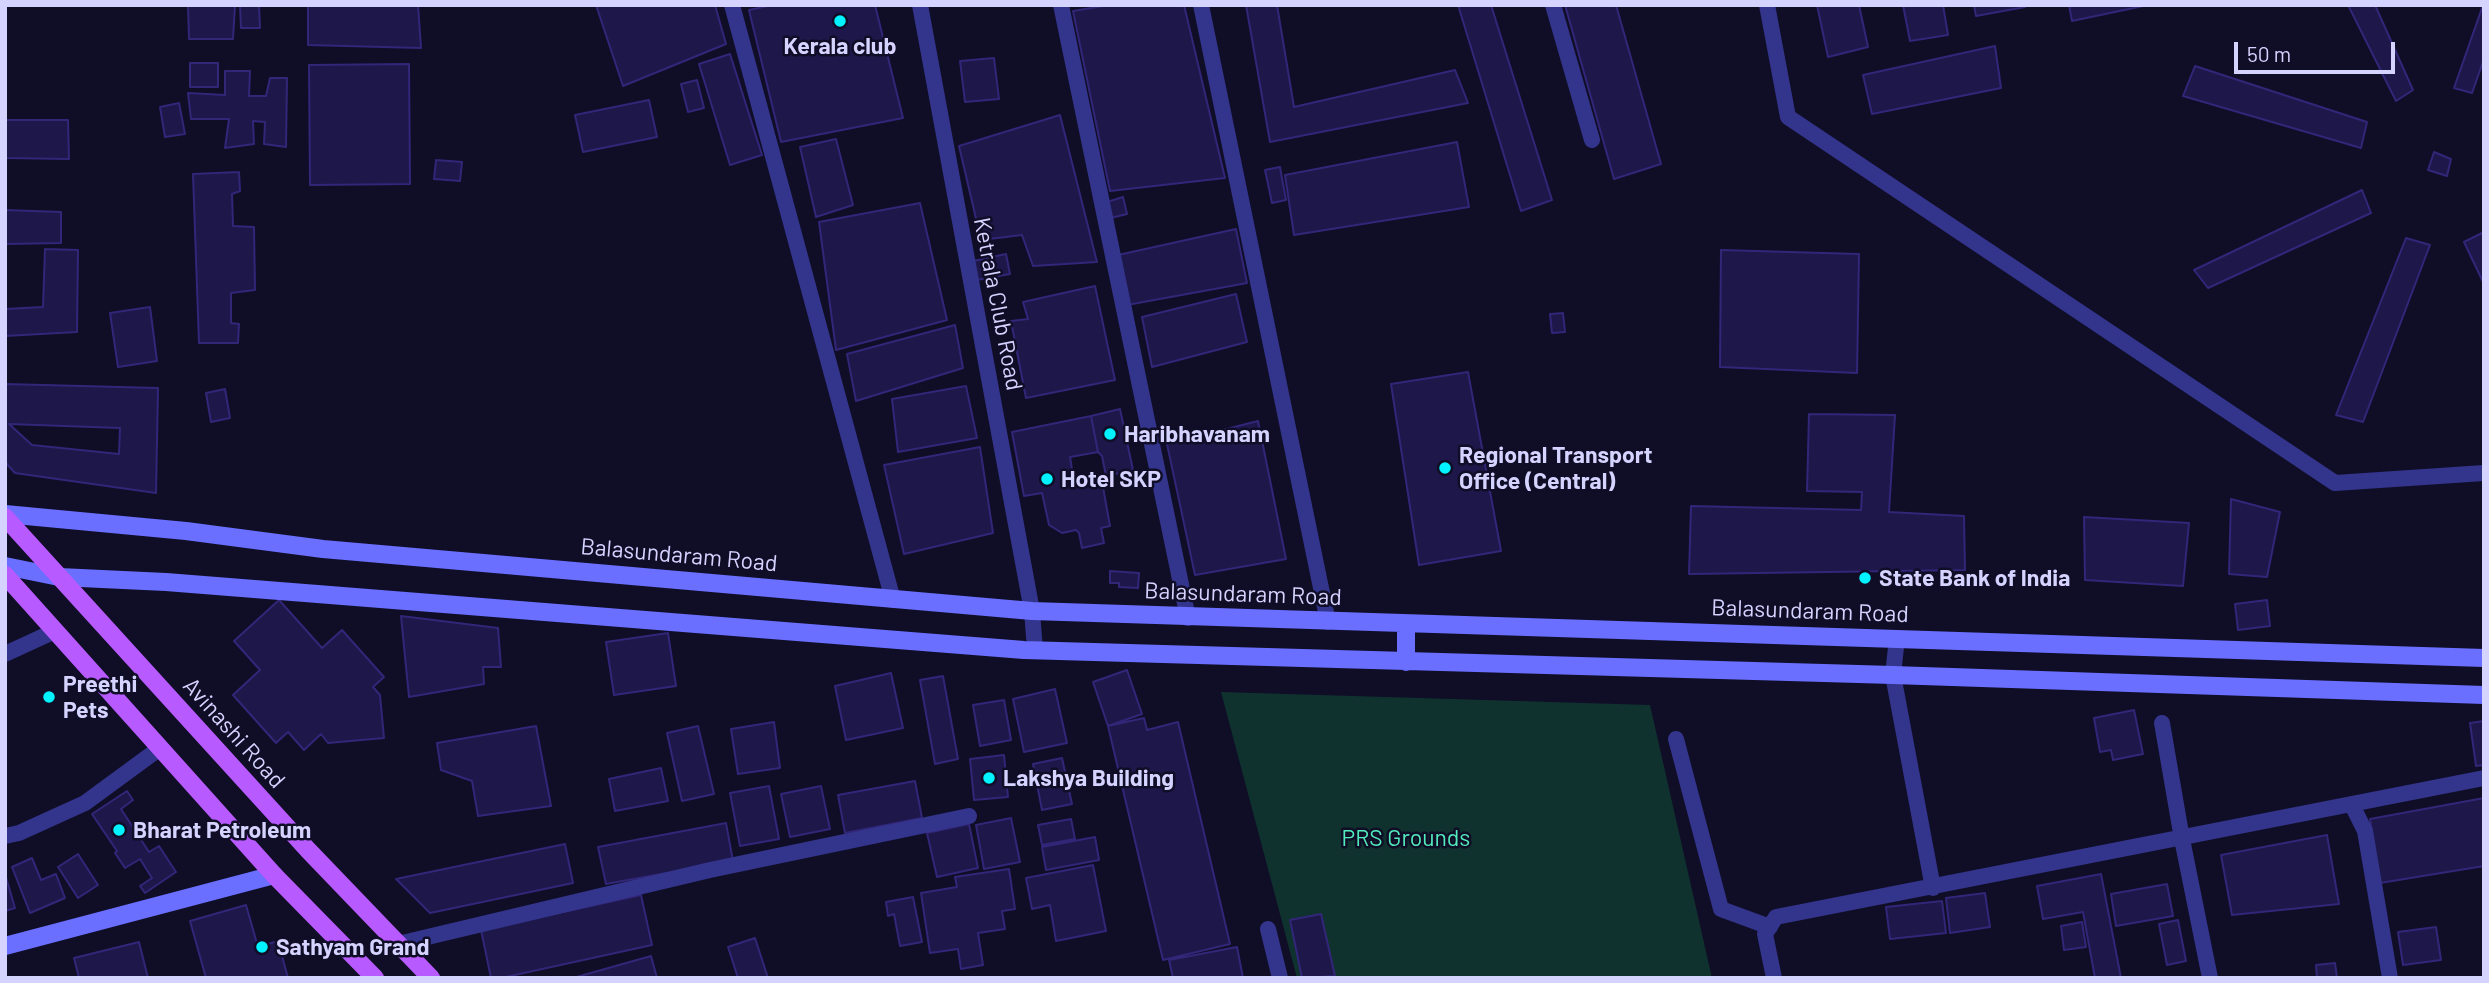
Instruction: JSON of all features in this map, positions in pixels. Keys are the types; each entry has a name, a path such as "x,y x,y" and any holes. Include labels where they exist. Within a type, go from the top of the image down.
{"main road":[{"name":"Balasundaram Road","path":"5,516 186,531 323,549 1032,611 2484,658"},
{"name":"Avinashi Road","path":"5,516 308,850 431,978"},
{"path":"5,566 59,577 166,582 1035,650 2484,695"},
{"path":"5,575 274,875 375,978"},
{"path":"1406,624 1406,662"},
{"path":"5,946 274,875"}],"street":[{"path":"732,5 893,600"},
{"name":"Ketrala Club Road","path":"920,5 1032,611 1035,650"},
{"path":"1061,5 1188,618"},
{"path":"1200,5 1328,622"},
{"path":"1553,5 1592,140"},
{"path":"1768,5 1788,117 2335,483 2484,473"},
{"path":"5,653 55,631"},
{"path":"1897,638 1893,675 1933,888"},
{"path":"2162,723 2210,978"},
{"path":"1676,739 1721,909 1770,927"},
{"path":"5,836 19,833 85,803 160,748"},
{"path":"1774,978 1765,934 1776,917 2484,778"},
{"path":"2352,804 2364,831 2390,978"},
{"path":"398,944 710,870 969,816"},
{"path":"1268,929 1280,978"}],"green space":[{"name":"PRS Grounds","path":"1221,692 1650,705 1712,978 1297,978"}],"building":[{"path":"188,5 235,5 233,39 189,39"},
{"path":"240,5 259,5 260,28 241,28"},
{"path":"308,5 418,5 421,48 308,45"},
{"path":"596,5 715,5 726,44 623,86"},
{"path":"772,5 875,5 903,118 781,142 749,10"},
{"path":"1109,5 1184,5 1225,178 1110,191 1073,11"},
{"path":"1246,5 1277,5 1294,107 1455,70 1468,103 1270,142"},
{"path":"1458,5 1491,5 1552,200 1521,211"},
{"path":"1565,5 1616,5 1661,164 1614,179"},
{"path":"1817,5 1859,5 1868,47 1828,57"},
{"path":"1903,5 1943,5 1948,35 1910,41"},
{"path":"1974,5 2024,5 2025,7 1976,16"},
{"path":"2069,5 2148,5 2072,21"},
{"path":"2348,5 2375,5 2413,90 2396,101"},
{"path":"2483,5 2484,59 2472,93 2454,88"},
{"path":"1995,46 2001,88 1872,114 1863,75"},
{"path":"730,54 762,155 730,165 699,64"},
{"path":"994,58 999,99 965,102 960,61"},
{"path":"190,63 218,63 218,87 190,87"},
{"path":"409,64 410,184 310,185 309,65"},
{"path":"2195,66 2367,122 2361,148 2183,96"},
{"path":"225,71 250,71 249,96 266,96 270,78 287,78 286,147 264,144 265,122 253,121 254,144 225,148 229,119 191,119 188,93 225,95"},
{"path":"697,80 704,108 688,112 681,84"},
{"path":"649,100 657,137 583,152 575,115"},
{"path":"179,103 185,134 165,137 160,107"},
{"path":"1060,115 1097,262 1033,266 1022,235 981,240 959,146"},
{"path":"5,120 68,120 69,159 5,158"},
{"path":"836,139 853,205 816,217 800,147"},
{"path":"1457,142 1469,207 1294,235 1285,175"},
{"path":"2434,152 2451,159 2447,176 2428,170"},
{"path":"436,160 462,162 460,181 434,179"},
{"path":"1280,167 1286,200 1272,203 1265,170"},
{"path":"239,172 240,191 232,194 233,226 254,227 255,290 231,293 231,323 239,324 238,343 199,343 193,174"},
{"path":"2362,190 2371,213 2208,288 2194,270"},
{"path":"1123,197 1127,214 1111,218 1107,202"},
{"path":"920,203 947,320 836,350 819,222"},
{"path":"5,210 61,212 61,243 5,244"},
{"path":"1236,229 1247,283 1127,305 1118,255"},
{"path":"2482,233 2484,236 2484,284 2464,242"},
{"path":"2406,238 2430,245 2363,422 2336,415"},
{"path":"45,249 78,250 77,332 5,336 5,309 43,307"},
{"path":"1721,250 1859,254 1857,373 1720,367"},
{"path":"1006,254 1010,274 977,280 973,261"},
{"path":"1095,286 1115,380 1026,398 1011,321 1028,319 1023,302"},
{"path":"1236,294 1247,342 1152,367 1142,317"},
{"path":"150,307 157,361 118,367 110,313"},
{"path":"1563,313 1565,332 1552,333 1550,314"},
{"path":"955,325 963,368 856,401 847,354"},
{"name":"Regional Transport Office (Central)","path":"1468,372 1501,551 1419,565 1391,384"},
{"path":"5,384 158,388 156,493 15,473 5,462","holes":["9,424 120,428 119,454 32,445"]},
{"path":"966,386 977,438 898,452 892,399"},
{"path":"225,389 230,418 211,422 206,393"},
{"name":"Haribhavanam","path":"1120,409 1133,470 1106,476 1091,416"},
{"path":"1809,414 1895,415 1889,512 1964,516 1965,570 1689,574 1691,506 1861,510 1862,492 1807,491"},
{"name":"Hotel SKP","path":"1091,416 1098,452 1070,457 1074,482 1101,476 1110,526 1101,528 1104,543 1082,548 1076,530 1062,533 1049,525 1042,493 1024,496 1012,432"},
{"path":"1258,421 1286,559 1195,575 1167,444"},
{"path":"980,447 993,533 904,554 884,465"},
{"path":"2231,499 2280,512 2267,577 2229,574"},
{"path":"2084,517 2189,523 2183,586 2085,580"},
{"path":"1110,571 1139,573 1138,588 1119,587 1119,583 1110,583"},
{"path":"279,600 322,648 342,630 384,677 373,687 380,695 384,738 328,743 321,734 304,750 288,732 276,743 233,695 260,670 234,641"},
{"path":"2267,600 2270,626 2238,630 2235,604"},
{"path":"401,616 498,628 501,667 483,667 484,684 409,697"},
{"path":"668,633 676,686 614,695 606,642"},
{"path":"1127,670 1142,714 1108,726 1093,682"},
{"path":"891,673 903,728 846,740 835,686"},
{"path":"943,676 958,759 935,764 920,680"},
{"path":"1055,689 1067,743 1024,752 1013,699"},
{"path":"1004,700 1011,740 980,746 973,705"},
{"path":"2134,710 2143,754 2113,760 2111,750 2100,752 2094,718"},
{"path":"1144,718 1147,730 1178,722 1230,944 1163,960 1108,726"},
{"path":"2484,721 2484,765 2476,766 2470,723"},
{"path":"774,722 780,768 738,774 731,729"},
{"path":"536,726 551,806 478,816 472,781 441,770 437,743"},
{"path":"698,726 714,794 682,801 667,733"},
{"name":"Lakshya Building","path":"1004,755 1008,797 974,800 970,759"},
{"path":"1062,758 1072,804 1042,810 1033,764"},
{"path":"661,768 668,801 615,811 609,779"},
{"path":"915,781 922,818 845,833 838,795"},
{"path":"769,786 779,839 740,846 730,793"},
{"path":"821,786 830,829 790,837 781,794"},
{"name":"Bharat Petroleum","path":"127,791 133,800 121,809 149,852 159,846 176,872 145,893 140,886 152,878 140,859 125,868 92,814"},
{"path":"2484,798 2484,866 2380,883 2370,819"},
{"path":"1011,818 1020,862 984,869 976,825"},
{"path":"1071,819 1075,839 1042,845 1038,825"},
{"path":"726,823 733,861 606,884 598,847"},
{"path":"969,824 978,868 937,877 927,833"},
{"path":"2327,835 2339,904 2232,915 2221,855"},
{"path":"1095,837 1099,860 1046,870 1042,847"},
{"path":"565,844 573,883 430,913 396,879"},
{"path":"78,854 98,885 78,898 58,867"},
{"path":"32,858 41,880 56,874 65,898 30,913 12,867"},
{"path":"1093,865 1106,931 1056,941 1050,905 1032,909 1026,878"},
{"path":"1009,869 1015,909 1002,911 1005,929 978,933 983,965 961,969 958,949 930,953 921,893 957,887 955,877"},
{"path":"5,874 15,908 5,911"},
{"path":"2101,874 2121,978 2095,978 2083,912 2043,919 2037,886"},
{"path":"2167,884 2173,916 2116,926 2111,894"},
{"path":"1985,893 1990,927 1950,933 1946,898"},
{"path":"641,895 652,945 491,978 481,930"},
{"path":"913,897 922,942 900,946 894,914 888,916 886,902"},
{"path":"1942,901 1946,933 1890,939 1886,907"},
{"path":"246,905 258,947 278,941 288,978 206,978 190,921"},
{"path":"1321,914 1335,976 1302,978 1290,920"},
{"path":"2178,920 2186,961 2167,965 2159,924"},
{"path":"2082,922 2086,947 2064,950 2061,926"},
{"path":"2436,927 2441,960 2403,965 2398,932"},
{"path":"755,938 768,978 738,978 728,947"},
{"path":"139,942 148,978 79,978 74,958"},
{"path":"1237,947 1243,978 1173,978 1169,960"},
{"path":"651,956 657,978 573,978"},
{"path":"2335,963 2337,978 2317,978 2316,965"}],"place":[{"name":"Kerala club","path":"840,21"},
{"name":"Haribhavanam","path":"1110,434"},
{"name":"Regional Transport Office (Central)","path":"1445,468"},
{"name":"Hotel SKP","path":"1047,479"},
{"name":"State Bank of India","path":"1865,578"},
{"name":"Preethi Pets","path":"49,697"},
{"name":"Lakshya Building","path":"989,778"},
{"name":"Bharat Petroleum","path":"119,830"},
{"name":"Sathyam Grand","path":"262,947"}]}
